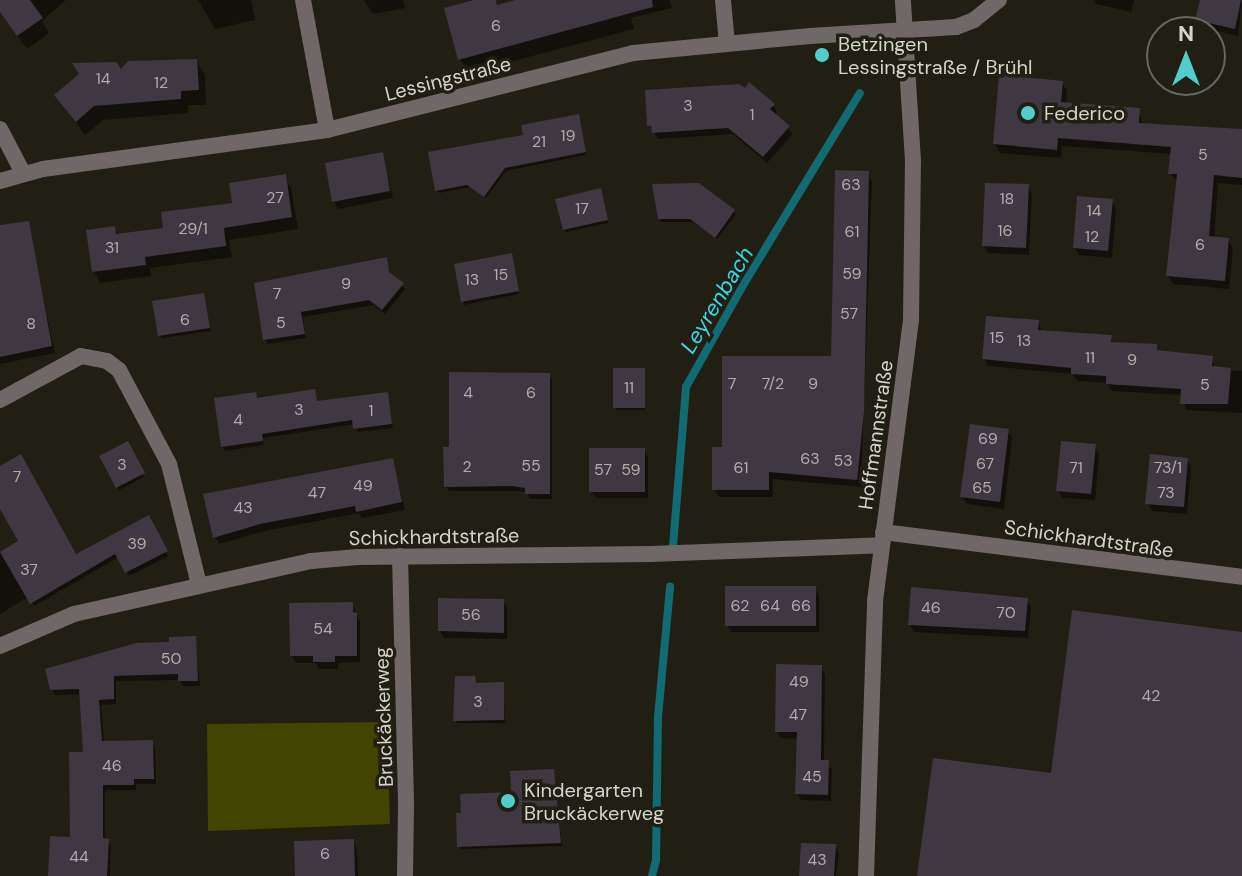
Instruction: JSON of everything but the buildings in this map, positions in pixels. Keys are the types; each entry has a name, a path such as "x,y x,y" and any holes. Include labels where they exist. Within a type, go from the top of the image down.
{"street":[{"path":"303,0 327,130"},
{"path":"723,0 727,44"},
{"name":"Hoffmannstraße","path":"866,876 875,601 911,321 913,173 908,30 903,0"},
{"name":"Lessingstraße","path":"0,181 23,173 327,130 633,53 956,27 974,20 999,0"},
{"path":"0,129 23,173"},
{"path":"0,400 81,356 107,361 119,370 169,464 199,584"},
{"name":"Schickhardtstraße","path":"0,646 74,614 199,584 311,561 400,556 651,554 882,539 1242,577"},
{"name":"Bruckäckerweg","path":"400,556 405,876"}],"shaded area":[{"path":"387,722 390,824 208,831 207,724"}],"waterway":[{"name":"Leyrenbach","path":"673,546 686,387 745,282 860,93"},
{"name":"Leyrenbach","path":"652,876 656,860 658,717 670,587"}],"place":[{"name":"Betzingen Lessingstraße / Brühl","path":"822,55"},
{"name":"Federico","path":"1028,113"},
{"name":"Kindergarten Bruckäckerweg","path":"508,801"}]}
